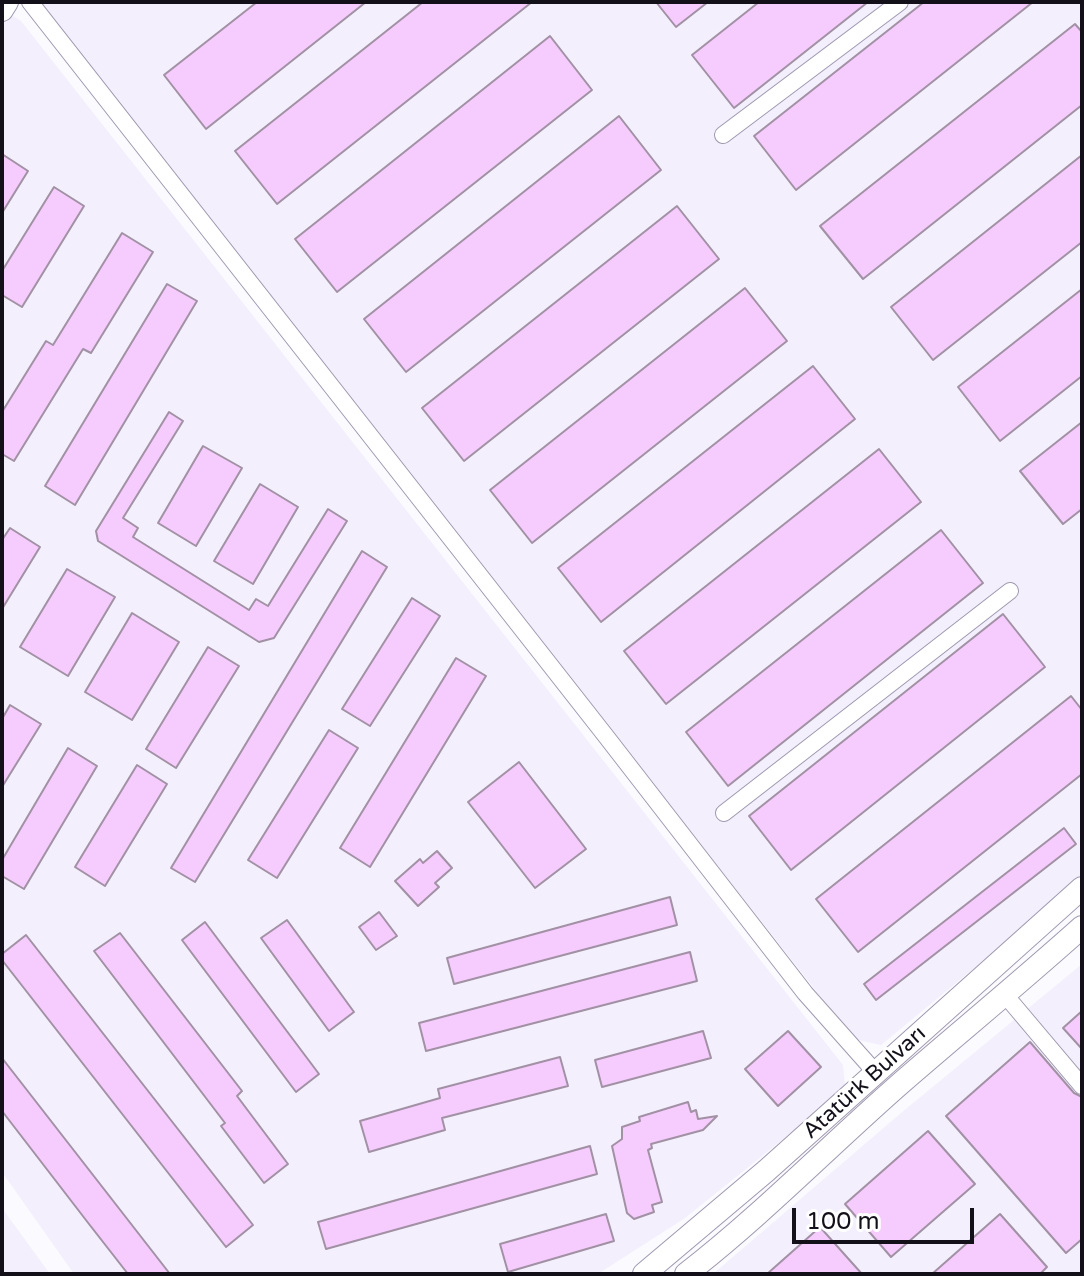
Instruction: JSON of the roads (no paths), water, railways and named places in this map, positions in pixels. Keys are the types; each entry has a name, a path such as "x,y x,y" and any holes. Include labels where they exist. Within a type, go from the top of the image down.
{"main road":[{"path":"2,10 7,2"},
{"name":"Atatürk Bulvarı","path":"644,1274 766,1171 1082,888"},
{"name":"Atatürk Bulvarı","path":"686,1274 732,1238 902,1083 1082,927"}],"street":[{"path":"30,2 805,993 876,1073"},
{"path":"723,135 900,2"},
{"path":"724,813 1010,591"},
{"path":"1006,996 1082,1086"}]}
